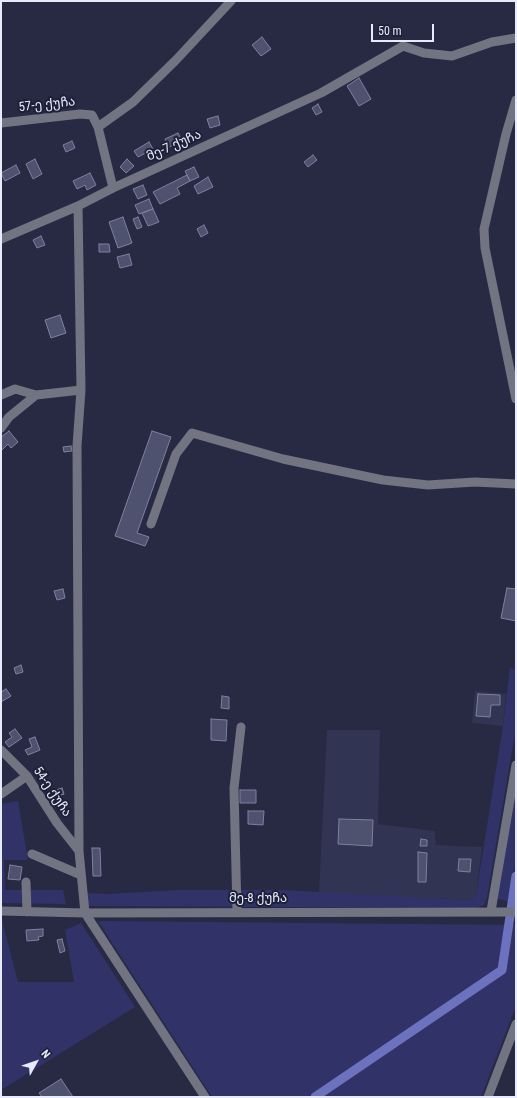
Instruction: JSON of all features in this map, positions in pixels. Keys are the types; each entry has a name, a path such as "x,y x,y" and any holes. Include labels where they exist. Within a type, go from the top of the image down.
{"street":[{"path":"113,188 98,127 133,102 176,60 230,1"},
{"name":"მე-7 ქუჩა","path":"1,239 78,206 113,188 320,93 404,46 424,53 452,56 492,42 516,38"},
{"path":"516,100 506,134 484,229 485,248 516,399"},
{"name":"57-ე ქუჩა","path":"1,123 80,114 92,115 98,127"},
{"path":"78,206 81,390 78,446 79,851 85,913 205,1097"},
{"path":"1,395 15,389 36,395 81,390"},
{"path":"1,428 9,417 36,395"},
{"path":"151,524 176,454 192,433 283,459 383,480 428,485 475,482 516,484"},
{"path":"237,912 234,788 240,727"},
{"name":"54-ე ქუჩა","path":"1,750 4,750 27,776 57,823 79,851"},
{"path":"491,911 516,765"},
{"path":"1,794 27,776"},
{"path":"32,854 81,875"},
{"path":"26,882 27,912"},
{"name":"მე-8 ქუჩა","path":"1,911 85,913 516,912"},
{"path":"488,1097 516,1024"}],"shaded area":[{"path":"510,668 516,670 516,727 487,897 484,905 476,908 88,906 87,893 107,894 179,890 283,890 471,900 476,895 503,726"},
{"path":"475,691 506,694 503,726 472,723"},
{"path":"327,730 380,730 378,824 435,831 436,845 482,847 476,895 471,900 319,893"},
{"path":"516,777 516,860 508,901 493,898"},
{"path":"18,801 28,860 4,860 5,890 63,890 66,904 1,903 1,804"},
{"path":"1,916 18,982 74,982 65,930 81,923 135,1007 1,1090"},
{"path":"98,921 516,925 516,1006 481,1097 212,1097"}],"building":[{"path":"262,37 271,49 261,56 252,45"},
{"path":"359,78 371,99 359,106 347,86"},
{"path":"318,104 322,112 316,115 312,108"},
{"path":"218,116 220,125 210,128 207,119"},
{"path":"178,133 182,141 169,147 165,139"},
{"path":"72,141 75,148 66,152 63,145"},
{"path":"149,142 153,149 138,157 134,151"},
{"path":"313,155 317,160 308,167 304,162"},
{"path":"35,159 42,174 33,179 26,164"},
{"path":"127,159 134,166 126,173 120,167"},
{"path":"16,165 20,173 5,181 1,173"},
{"path":"194,167 199,177 190,181 185,171"},
{"path":"90,173 96,185 87,190 85,185 77,189 73,181"},
{"path":"187,175 190,181 177,188 180,194 160,204 153,192"},
{"path":"208,177 213,187 198,194 194,186"},
{"path":"143,185 147,195 138,199 133,189"},
{"path":"149,199 153,209 139,214 135,205"},
{"path":"153,209 159,222 148,226 142,213"},
{"path":"123,217 132,243 118,248 109,222"},
{"path":"138,217 142,227 137,229 133,219"},
{"path":"204,225 208,233 201,237 197,229"},
{"path":"41,236 45,245 37,248 33,240"},
{"path":"99,244 109,244 110,252 99,252"},
{"path":"129,254 132,265 120,268 117,257"},
{"path":"60,315 66,333 51,338 45,320"},
{"path":"9,431 18,442 11,448 8,444 1,451 1,437"},
{"path":"152,431 171,437 137,533 149,537 145,546 115,536"},
{"path":"71,446 72,451 64,452 63,447"},
{"path":"507,588 516,589 516,621 501,618"},
{"path":"63,589 65,598 57,600 54,591"},
{"path":"21,665 23,672 16,674 14,668"},
{"path":"6,689 11,696 1,702 1,692"},
{"path":"478,694 500,695 500,705 491,705 490,717 476,716"},
{"path":"222,696 229,697 229,709 221,708"},
{"path":"211,719 227,720 226,741 211,740"},
{"path":"15,729 22,738 9,747 5,742 12,737 9,733"},
{"path":"35,737 40,750 28,755 25,750 32,747 29,739"},
{"path":"62,788 64,794 52,798 50,792"},
{"path":"240,790 256,790 256,803 240,803"},
{"path":"248,811 264,811 263,825 248,824"},
{"path":"339,819 373,820 372,846 338,844"},
{"path":"421,839 427,840 427,846 420,846"},
{"path":"92,848 100,848 101,876 93,876"},
{"path":"418,852 427,853 426,882 418,882"},
{"path":"459,859 471,859 470,872 458,871"},
{"path":"10,865 22,867 20,880 8,879"},
{"path":"43,929 43,936 38,937 39,940 27,941 26,930"},
{"path":"62,939 65,951 60,953 57,940"},
{"path":"61,1079 73,1097 42,1097 39,1093"}],"waterway":[{"path":"315,1097 502,970 516,876"}]}
